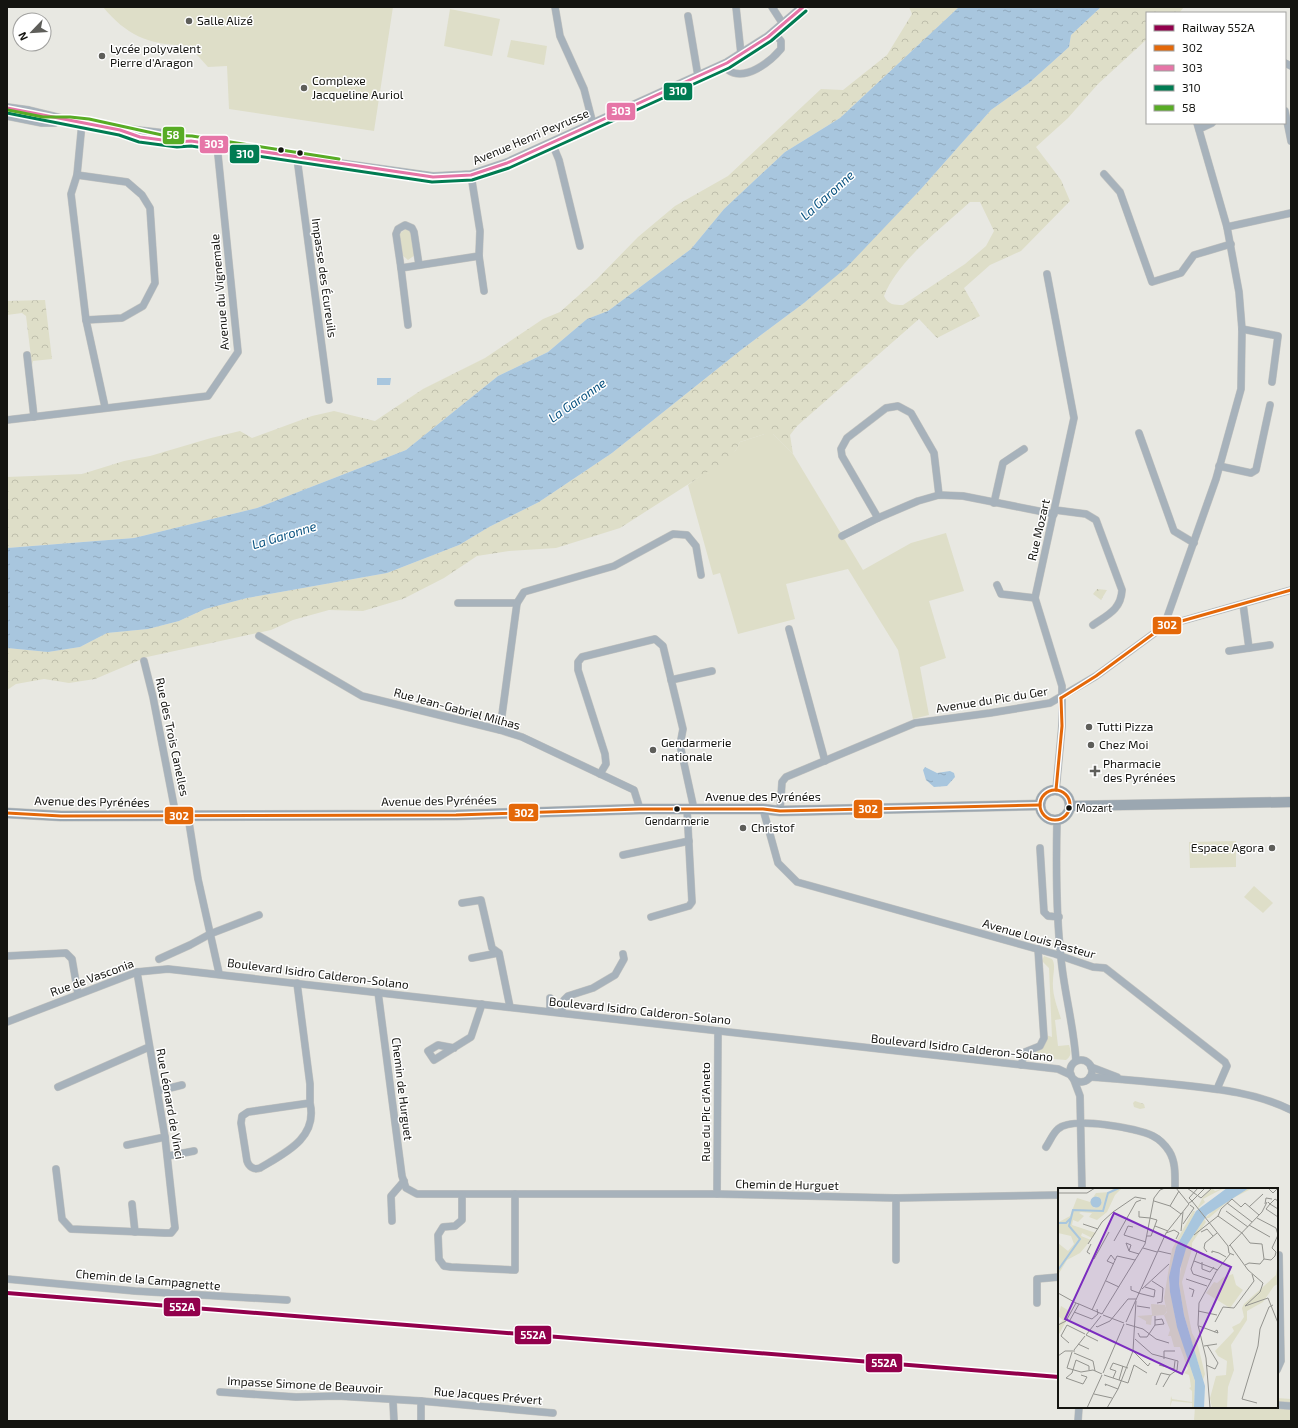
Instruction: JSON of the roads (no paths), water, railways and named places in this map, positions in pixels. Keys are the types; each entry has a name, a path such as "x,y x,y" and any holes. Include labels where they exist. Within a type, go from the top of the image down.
{"main road":[{"path":"1056,790 1063,793 1068,798 1070,806 1066,815 1057,820 1048,819 1042,813 1040,805 1042,797 1048,792 1056,790"},
{"path":"1070,806 1291,802"},
{"name":"Avenue des Pyrénées","path":"7,813 61,816 456,815 640,809 763,809 780,811 1040,805"}],"street":[{"path":"555,7 560,36 584,89 593,124"},
{"path":"736,7 741,54"},
{"name":"Avenue Henri Peyrusse","path":"7,108 29,111 78,123 120,130 148,131 178,136 191,141 297,158 433,177 471,175 507,163 727,63 768,37 804,7"},
{"path":"774,8 783,24"},
{"path":"688,16 698,76"},
{"path":"727,63 728,70 734,75 744,74 764,64 775,56 781,49 781,41 776,35 768,37"},
{"name":"Avenue Henri Peyrusse","path":"7,115 42,122 78,123"},
{"path":"1286,116 1291,141"},
{"path":"78,123 77,175 71,194 86,320 106,407"},
{"path":"1164,626 1194,543 1219,466 1240,389 1242,329 1239,292 1227,227 1198,126"},
{"path":"552,143 559,160 580,246"},
{"name":"Avenue du Vignemale","path":"7,420 208,396 238,352 217,145"},
{"name":"Impasse des Écureuils","path":"297,158 329,400"},
{"path":"1104,174 1120,192 1152,282 1181,273 1194,255 1231,244"},
{"path":"77,175 127,182 142,195 150,208 155,283 143,306 122,318 86,320"},
{"path":"471,175 480,232 479,256 484,292"},
{"path":"1227,227 1291,213"},
{"path":"408,325 396,234 398,229 405,225 412,228 414,232 419,265"},
{"path":"401,268 479,256"},
{"name":"Rue Mozart","path":"1035,598 1055,512 1074,418 1047,274"},
{"path":"1242,329 1278,336 1272,382"},
{"path":"27,355 34,417"},
{"path":"1219,466 1251,473 1256,470 1270,405"},
{"path":"878,518 842,456 841,449 846,438 886,408 898,406 911,414 927,439 934,453 939,495"},
{"path":"1139,433 1174,531 1194,543"},
{"path":"994,503 1003,463 1024,449"},
{"path":"842,536 878,518 918,501 939,495 963,496 994,503 1055,512 1086,514 1096,520 1122,590 1121,601 1113,611 1093,625"},
{"path":"500,730 517,604 524,592 614,566 673,534 687,535 696,546 701,575"},
{"path":"997,585 1001,594 1035,598 1059,675 1062,686 1062,726 1056,790"},
{"name":"Avenue du Pic du Ger","path":"780,811 782,782 786,777 915,723 1050,703 1061,698 1096,676 1164,626 1291,590"},
{"path":"458,603 517,604"},
{"path":"1243,604 1249,648"},
{"path":"789,629 825,761"},
{"name":"Rue Jean-Gabriel Milhas","path":"259,636 362,696 500,730 522,737 634,790 640,809"},
{"path":"600,774 606,764 606,759 577,665 580,659 655,639 663,646 684,729 680,745 690,809 689,841 692,898 691,904 651,917"},
{"path":"1229,651 1270,645"},
{"name":"Rue des Trois Canelles","path":"144,662 153,697 176,816"},
{"path":"671,680 712,671"},
{"name":"Avenue Louis Pasteur","path":"763,809 778,863 797,882 1038,949 1093,967 1105,968 1218,1057 1227,1066 1217,1089"},
{"path":"188,816 198,879 219,974"},
{"path":"1057,820 1060,956 1065,998 1075,1043 1077,1062 1073,1077 1080,1096 1082,1188"},
{"path":"623,855 689,841"},
{"path":"1040,848 1044,912 1048,916 1059,917"},
{"path":"462,903 481,900 492,948 498,952 510,1007"},
{"path":"159,959 210,934 259,915"},
{"path":"1021,1065 1025,1052 1040,1046 1044,1038 1038,949"},
{"path":"472,958 498,952"},
{"path":"7,956 66,953 72,959 78,994"},
{"path":"561,1013 564,1000 568,996 593,988 614,975 624,959 623,954"},
{"name":"Rue de Vasconia","path":"7,1022 137,972 168,969 219,974"},
{"name":"Rue Léonard de Vinci","path":"135,1232 165,1233 171,1232 176,1228 168,1156 137,972"},
{"name":"Boulevard Isidro Calderon-Solano","path":"219,974 1058,1069 1073,1077"},
{"path":"297,983 310,1084 311,1113 310,1123 301,1141 293,1148 260,1168 254,1169 249,1166 241,1123 242,1116 248,1112 310,1103"},
{"name":"Chemin de Hurguet","path":"378,992 405,1184 417,1194 717,1194 896,1198 1058,1196"},
{"path":"550,998 550,1012"},
{"path":"454,1048 471,1037 482,1004"},
{"name":"Rue du Pic d'Aneto","path":"717,1194 718,1030"},
{"path":"58,1087 149,1047"},
{"path":"1077,1062 1088,1062 1092,1067 1121,1078"},
{"name":"Boulevard Isidro Calderon-Solano","path":"1058,1069 1077,1062"},
{"path":"1080,1096 1092,1067"},
{"path":"1073,1077 1081,1082 1087,1079 1121,1078 1217,1089 1273,1102 1291,1110"},
{"path":"158,1091 182,1085"},
{"path":"1046,1147 1058,1128 1071,1123 1080,1122 1099,1124 1148,1134 1168,1149 1174,1161 1175,1188"},
{"path":"127,1146 165,1137"},
{"path":"168,1156 194,1151"},
{"path":"56,1169 62,1219 71,1230 135,1232 132,1204"},
{"path":"392,1221 391,1196 405,1184"},
{"path":"462,1195 462,1220 455,1226 443,1227 438,1236 439,1259 444,1266 450,1267 515,1270 515,1194"},
{"path":"896,1198 896,1260"},
{"path":"1278,1368 1281,1361 1279,1255"},
{"path":"1037,1303 1037,1279 1058,1277"},
{"name":"Chemin de la Campagnette","path":"7,1279 135,1291 287,1300"},
{"name":"Impasse Simone de Beauvoir","path":"220,1392 302,1398 338,1396 393,1401 394,1421"},
{"name":"Rue Jacques Prévert","path":"393,1401 421,1401 553,1413"},
{"name":"Rue Jacques Prévert","path":"421,1401 421,1421"},
{"path":"1278,1405 1291,1406"},
{"path":"1078,1421 1079,1408"}],"water":[{"name":"La Garonne","path":"959,7 1101,7 1071,35 1069,47 1029,83 991,110 921,189 847,267 804,303 741,350 612,453 539,502 489,527 459,545 387,573 247,598 205,609 179,621 148,629 107,633 80,647 48,652 7,648 7,548 134,538 257,508 406,450 498,376 548,352 587,319 608,311 691,249 724,209 785,152 840,118"},
{"path":"377,378 391,378 390,385 377,385"},
{"path":"925,767 937,773 950,771 954,773 955,777 947,786 934,787 926,780 923,770"}],"rail line":[{"name":"552A","path":"7,1293 1058,1377"}],"place":[{"name":"Salle Alizé","path":"189,21"},
{"name":"Lycée polyvalent Pierre d'Aragon","path":"102,56"},
{"name":"Complexe Jacqueline Auriol","path":"304,88"},
{"name":"Tutti Pizza","path":"1089,727"},
{"name":"Chez Moi","path":"1091,745"},
{"name":"Gendarmerie nationale","path":"653,750"},
{"name":"Pharmacie des Pyrénées","path":"1095,771"},
{"name":"Mozart","path":"1069,808"},
{"name":"Gendarmerie","path":"677,809"},
{"name":"Christof","path":"743,828"},
{"name":"Espace Agora","path":"1272,848"}]}
